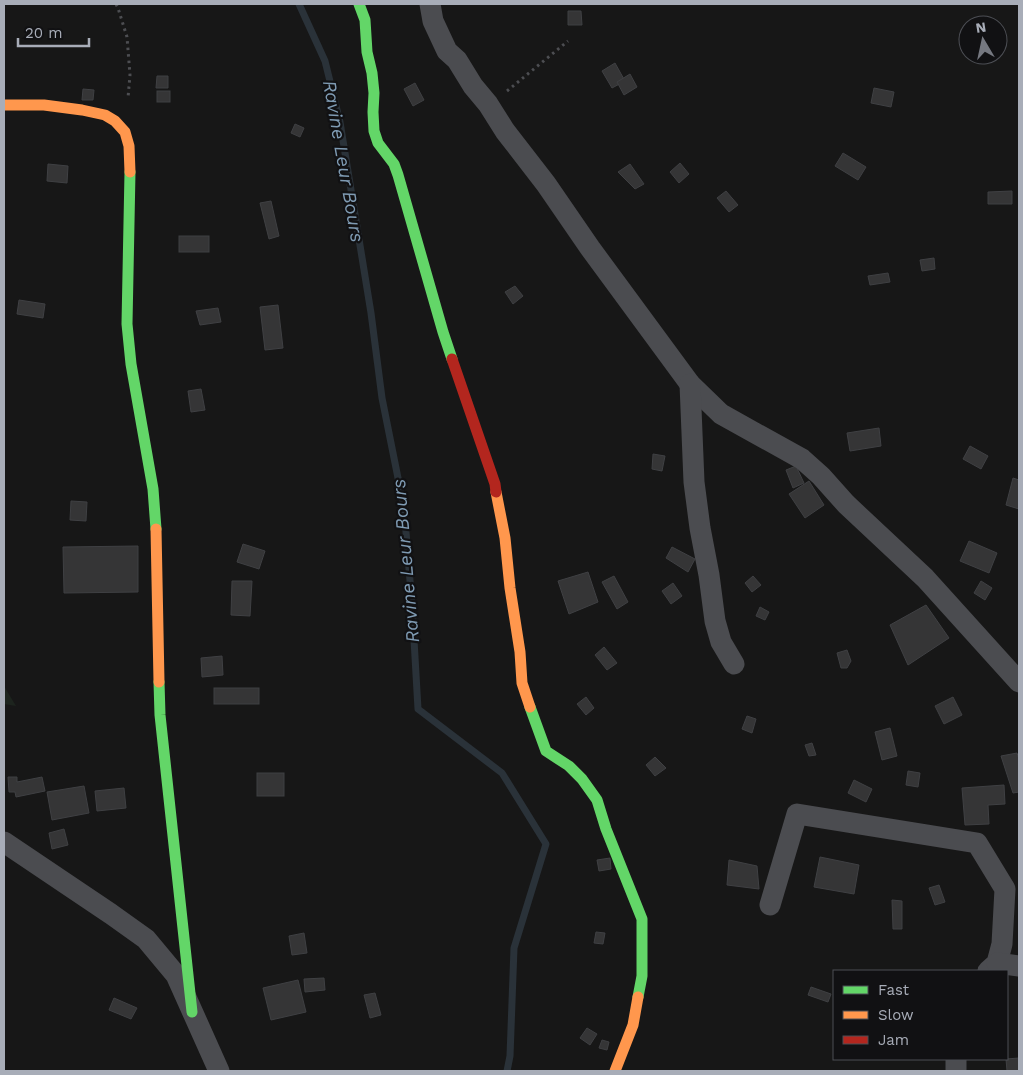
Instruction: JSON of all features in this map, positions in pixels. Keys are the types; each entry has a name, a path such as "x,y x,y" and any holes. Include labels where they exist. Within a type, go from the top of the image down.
{"street":[{"path":"359,4 365,20 367,52 372,73 376,137 378,143 394,164 398,175 443,332 494,484 505,538 522,683 546,750 569,766 582,779 597,800 606,829 642,920 642,976 633,1025 615,1071"},
{"path":"430,4 433,21 447,51 457,60 505,131 546,184 590,248 690,384 721,414 802,459 821,476 846,504 925,578 1019,682"},
{"path":"4,105 44,105 82,110 105,116 115,121 125,132 129,146 127,324 131,364 153,489 157,546 160,715 192,1012"},
{"path":"690,384 694,482 700,528 715,621 721,642 734,664"},
{"path":"770,905 797,814 977,843 1012,885 1002,944 992,967 1019,966"},
{"path":"4,842 146,939 176,975 219,1071"}],"path":[{"path":"116,4 127,37 130,75 125,132"},
{"path":"488,104 510,89 568,41"}],"shaded area":[{"path":"4,686 16,706 4,704"}],"building":[{"path":"568,11 581,11 582,25 568,25"},
{"path":"615,63 625,81 612,88 602,71"},
{"path":"630,74 637,87 624,95 617,82"},
{"path":"157,76 168,76 168,88 156,88"},
{"path":"415,83 424,100 413,106 404,89"},
{"path":"874,88 894,92 891,107 871,103"},
{"path":"83,89 94,90 93,100 82,100"},
{"path":"157,91 170,91 170,102 157,102"},
{"path":"295,124 304,128 300,137 291,133"},
{"path":"843,153 866,167 858,180 835,166"},
{"path":"680,163 689,174 679,183 670,172"},
{"path":"48,164 68,166 67,183 47,181"},
{"path":"630,164 644,184 635,189 618,172"},
{"path":"726,191 738,205 729,212 717,198"},
{"path":"1012,191 1012,204 988,204 988,192"},
{"path":"271,201 279,236 269,239 260,203"},
{"path":"179,236 209,236 209,252 179,252"},
{"path":"934,258 935,269 922,271 920,260"},
{"path":"888,273 890,282 870,285 868,276"},
{"path":"515,286 523,296 513,304 505,292"},
{"path":"19,300 45,304 43,318 17,314"},
{"path":"278,305 283,348 265,350 260,307"},
{"path":"218,308 221,322 200,325 196,311"},
{"path":"201,389 205,410 191,412 188,391"},
{"path":"879,428 881,446 850,451 847,433"},
{"path":"970,446 988,456 981,469 963,459"},
{"path":"653,454 665,456 662,471 652,469"},
{"path":"796,466 804,483 793,488 786,470"},
{"path":"1013,478 1019,480 1019,509 1006,505"},
{"path":"809,481 824,505 805,518 789,494"},
{"path":"71,501 87,502 86,521 70,520"},
{"path":"969,541 997,553 989,573 960,561"},
{"path":"243,544 265,551 259,569 237,562"},
{"path":"138,546 138,592 64,593 63,547"},
{"path":"672,547 695,559 688,572 666,558"},
{"path":"588,572 598,602 569,614 558,581"},
{"path":"614,576 628,602 617,609 602,582"},
{"path":"753,576 761,585 752,592 745,583"},
{"path":"232,581 252,581 250,616 231,615"},
{"path":"981,581 992,588 985,600 974,593"},
{"path":"673,583 682,596 671,604 662,591"},
{"path":"926,605 949,638 908,665 890,625"},
{"path":"760,607 769,612 765,620 756,616"},
{"path":"604,647 617,663 607,670 595,655"},
{"path":"847,650 851,661 847,668 841,668 837,653"},
{"path":"222,656 223,675 202,677 201,658"},
{"path":"214,688 259,688 259,704 214,704"},
{"path":"586,697 594,708 586,715 577,704"},
{"path":"953,697 962,715 944,724 935,706"},
{"path":"747,716 756,719 752,733 742,729"},
{"path":"890,728 897,756 882,760 875,732"},
{"path":"812,743 816,755 809,756 805,745"},
{"path":"1017,753 1019,759 1019,792 1013,793 1001,756"},
{"path":"655,757 666,768 655,776 646,765"},
{"path":"908,771 920,773 918,787 906,785"},
{"path":"257,773 284,773 284,796 257,796"},
{"path":"8,777 17,777 17,782 42,777 45,791 16,797 15,792 9,792"},
{"path":"854,780 872,789 866,802 848,793"},
{"path":"1004,785 1005,804 988,805 989,824 965,825 962,788"},
{"path":"84,786 89,813 52,820 47,792"},
{"path":"124,788 126,808 97,811 95,791"},
{"path":"64,829 68,845 52,849 49,833"},
{"path":"820,857 859,865 854,894 814,887"},
{"path":"610,858 611,869 599,871 597,860"},
{"path":"729,860 757,866 759,889 727,885"},
{"path":"939,885 945,902 935,905 929,888"},
{"path":"892,900 902,901 902,929 893,929"},
{"path":"596,932 605,933 603,944 594,943"},
{"path":"304,933 307,953 292,955 289,936"},
{"path":"324,978 325,990 305,992 304,979"},
{"path":"298,980 306,1012 271,1020 263,988"},
{"path":"811,987 831,994 828,1002 808,995"},
{"path":"375,993 381,1015 370,1018 364,995"},
{"path":"114,998 137,1008 131,1019 109,1010"},
{"path":"587,1028 597,1034 590,1045 580,1038"},
{"path":"602,1040 609,1042 607,1050 599,1048"},
{"path":"1019,1058 1019,1071 1007,1071 1006,1060"}],"waterway":[{"name":"Ravine Leur Bours","path":"299,4 325,61 340,122 371,313 382,398 404,508 418,709 502,773 546,844 514,948 510,1056 507,1071"}],"traffic: fast":[{"path":"359,4 365,20 367,52 372,73 374,131 378,143 394,164 398,175 452,359"},
{"path":"130,172 127,324 131,364 153,489 156,529"},
{"path":"159,682 160,715 192,1012"},
{"path":"530,707 546,751 569,766 582,779 597,800 606,829 642,919 642,976 638,997"}],"traffic: slow":[{"path":"4,105 44,105 105,115 115,121 125,132 129,146 130,172"},
{"path":"496,492 505,538 510,588 520,652 522,683 530,707"},
{"path":"156,529 159,682"},
{"path":"615,1071 633,1025 638,997"}],"traffic: jam":[{"path":"452,359 495,484 496,492"}]}
